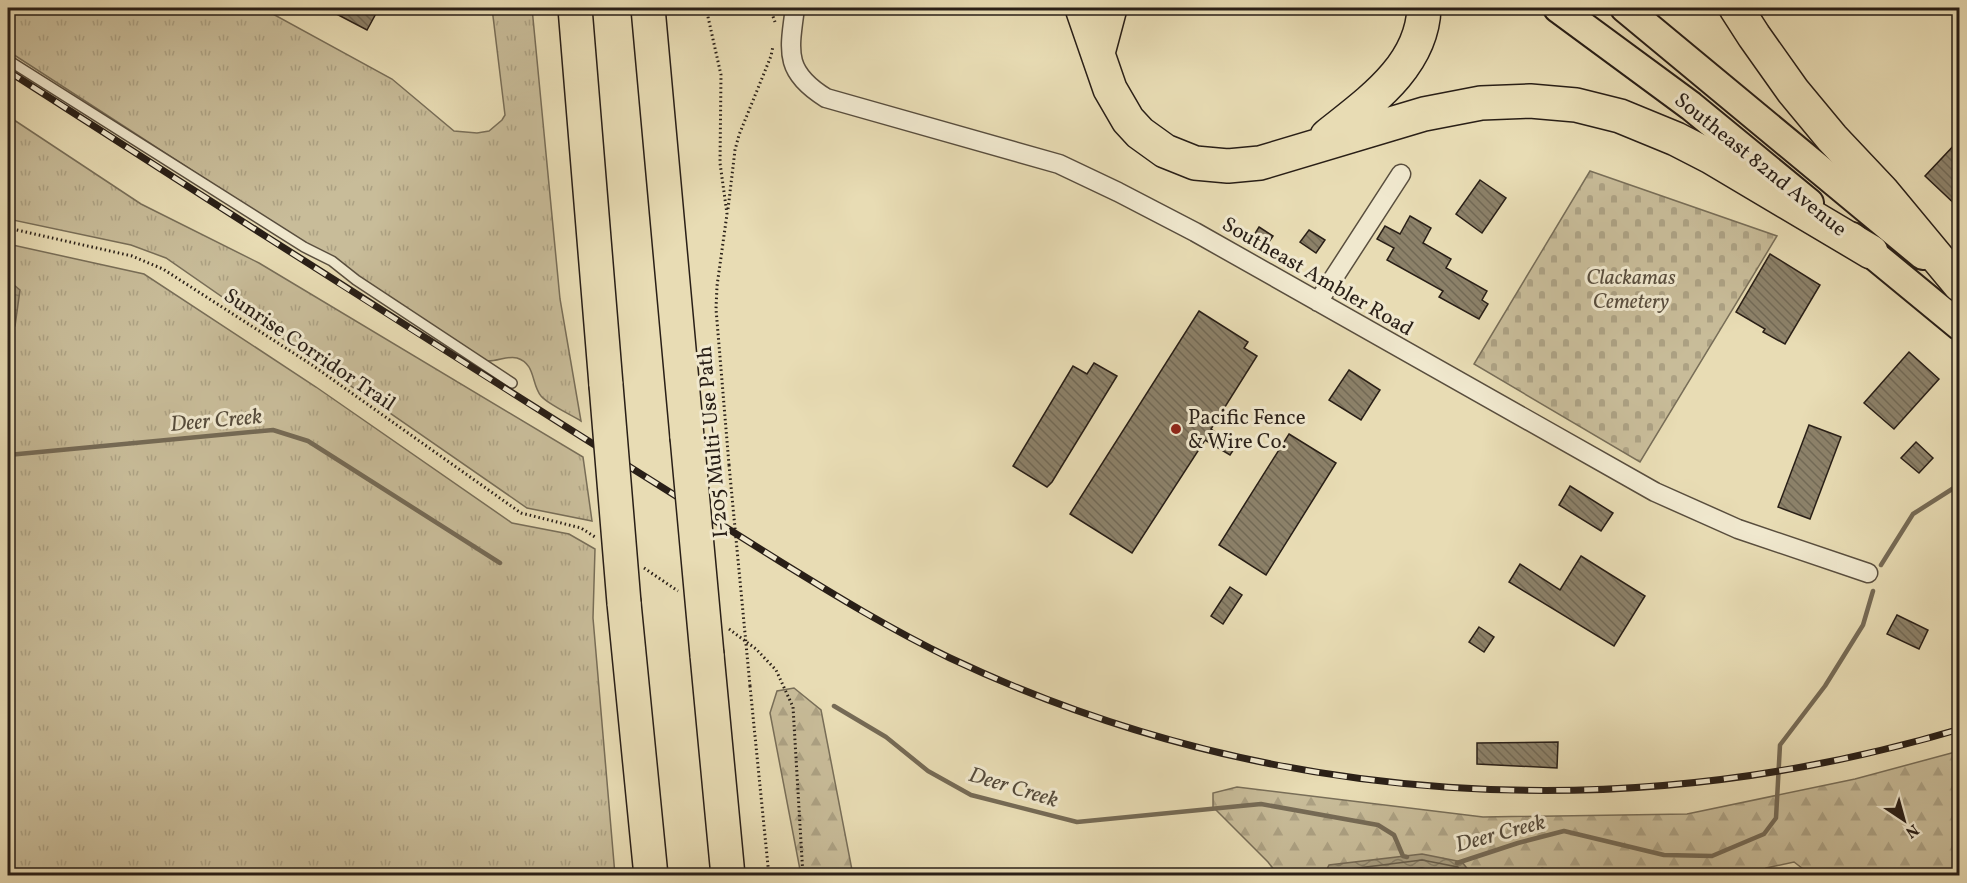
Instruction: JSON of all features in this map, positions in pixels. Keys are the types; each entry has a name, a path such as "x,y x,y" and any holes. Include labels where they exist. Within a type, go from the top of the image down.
{"highway":[{"path":"575,8 624,603 651,876"},
{"path":"648,8 728,876"},
{"path":"653,70 658,8"},
{"path":"1082,8 1110,89 1128,120 1152,143 1180,159 1211,165 1243,165 1279,159 1434,112 1481,103 1530,101 1576,105 1620,116 1676,139 1711,157 1871,252"},
{"path":"1098,53 1110,8"},
{"path":"1314,147 1374,99 1401,69 1416,41 1424,8"},
{"path":"1737,8 1754,36 1800,99 1832,138 1882,191 1959,285"}],"main road":[{"name":"Southeast 82nd Avenue","path":"1558,8 1691,106 1959,326"},
{"name":"Southeast 82nd Avenue","path":"1625,8 1959,285"}],"street":[{"name":"Southeast Ambler Road","path":"795,8 790,52 793,64 811,88 826,98 1059,164 1195,232 1617,472 1669,499 1738,529 1868,573"},
{"path":"1318,302 1401,174"}],"lane":[{"path":"8,60 274,229 332,261 356,280 512,383"}],"path":[{"name":"I-205 Multi-Use Path","path":"706,8 721,75 720,163 727,214 716,309 769,876"},
{"path":"770,8 777,27"},
{"path":"727,214 732,166 739,135 771,56 775,37"},
{"name":"Sunrise Corridor Trail","path":"8,228 132,256 163,269 312,365 521,513 581,528"}],"green space":[{"path":"8,8 262,8 392,79 454,131 477,133 489,131 505,115 492,8 532,8 560,299 581,421 541,396 530,369 523,361 514,357 486,361 8,51"},
{"path":"8,116 141,204 259,263 583,457 592,521 527,508 166,258 131,245 8,219"},
{"name":"Clackamas Cemetery","path":"1590,171 1777,236 1640,462 1474,364"},
{"path":"8,244 144,274 316,387 512,523 569,534 595,549 593,618 615,875 8,876"},
{"path":"794,688 821,710 853,875 801,875 770,713 777,691"},
{"path":"1959,751 1959,875 1811,875 1794,862 1766,868 1760,876 1569,876 1542,868 1532,876 1278,875 1213,807 1213,793 1237,787 1483,817 1687,814 1855,779"}],"water":[{"path":"8,280 20,290 15,326 8,334"},
{"path":"1422,854 1462,862 1470,872 1468,875 1324,875 1329,865"}],"building":[{"path":"325,8 379,8 367,30"},
{"path":"1959,140 1959,208 1925,176"},
{"path":"1480,180 1506,198 1482,233 1456,214"},
{"path":"1410,216 1431,228 1423,243 1451,259 1446,268 1487,291 1482,300 1488,304 1479,319 1439,297 1443,291 1387,260 1394,248 1377,239 1385,226 1400,234"},
{"path":"1259,227 1273,236 1264,249 1251,240"},
{"path":"1309,230 1325,240 1316,253 1300,242"},
{"path":"1770,254 1820,285 1785,344 1763,332 1765,329 1736,312"},
{"path":"1199,311 1248,342 1244,348 1257,356 1211,429 1236,446 1230,455 1205,440 1132,553 1070,514"},
{"path":"1909,352 1939,379 1894,429 1864,403"},
{"path":"1094,363 1117,376 1047,487 1013,466 1073,366 1087,374"},
{"path":"1349,370 1380,390 1361,420 1329,400"},
{"path":"1809,425 1841,437 1810,519 1778,507"},
{"path":"1289,434 1336,463 1266,575 1219,545"},
{"path":"1916,442 1933,458 1919,473 1901,458"},
{"path":"1570,486 1613,513 1601,531 1559,505"},
{"path":"1581,556 1645,596 1614,646 1509,582 1520,564 1560,590"},
{"path":"1230,587 1242,595 1223,624 1211,616"},
{"path":"1897,615 1928,630 1919,649 1887,634"},
{"path":"1479,627 1494,637 1484,652 1469,642"},
{"path":"1558,742 1557,768 1477,764 1477,743"}],"waterway":[{"name":"Deer Creek","path":"8,455 273,430 308,441 500,563"},
{"name":"Deer Creek","path":"1881,565 1913,514 1960,484"},
{"name":"Deer Creek","path":"1457,863 1564,831 1664,855 1712,856 1764,834 1776,818 1780,745 1825,686 1863,625 1873,591"},
{"name":"Deer Creek","path":"834,706 886,737 928,771 971,795 1077,822 1261,804 1378,825 1394,835 1403,856 1407,857"}],"railway":[{"path":"8,71 430,341 822,587 950,658 1071,708 1195,746 1321,773 1448,787 1577,790 1705,781 1833,761 1960,729"}],"place":[{"name":"Pacific Fence & Wire Co.","path":"1176,429"}]}
